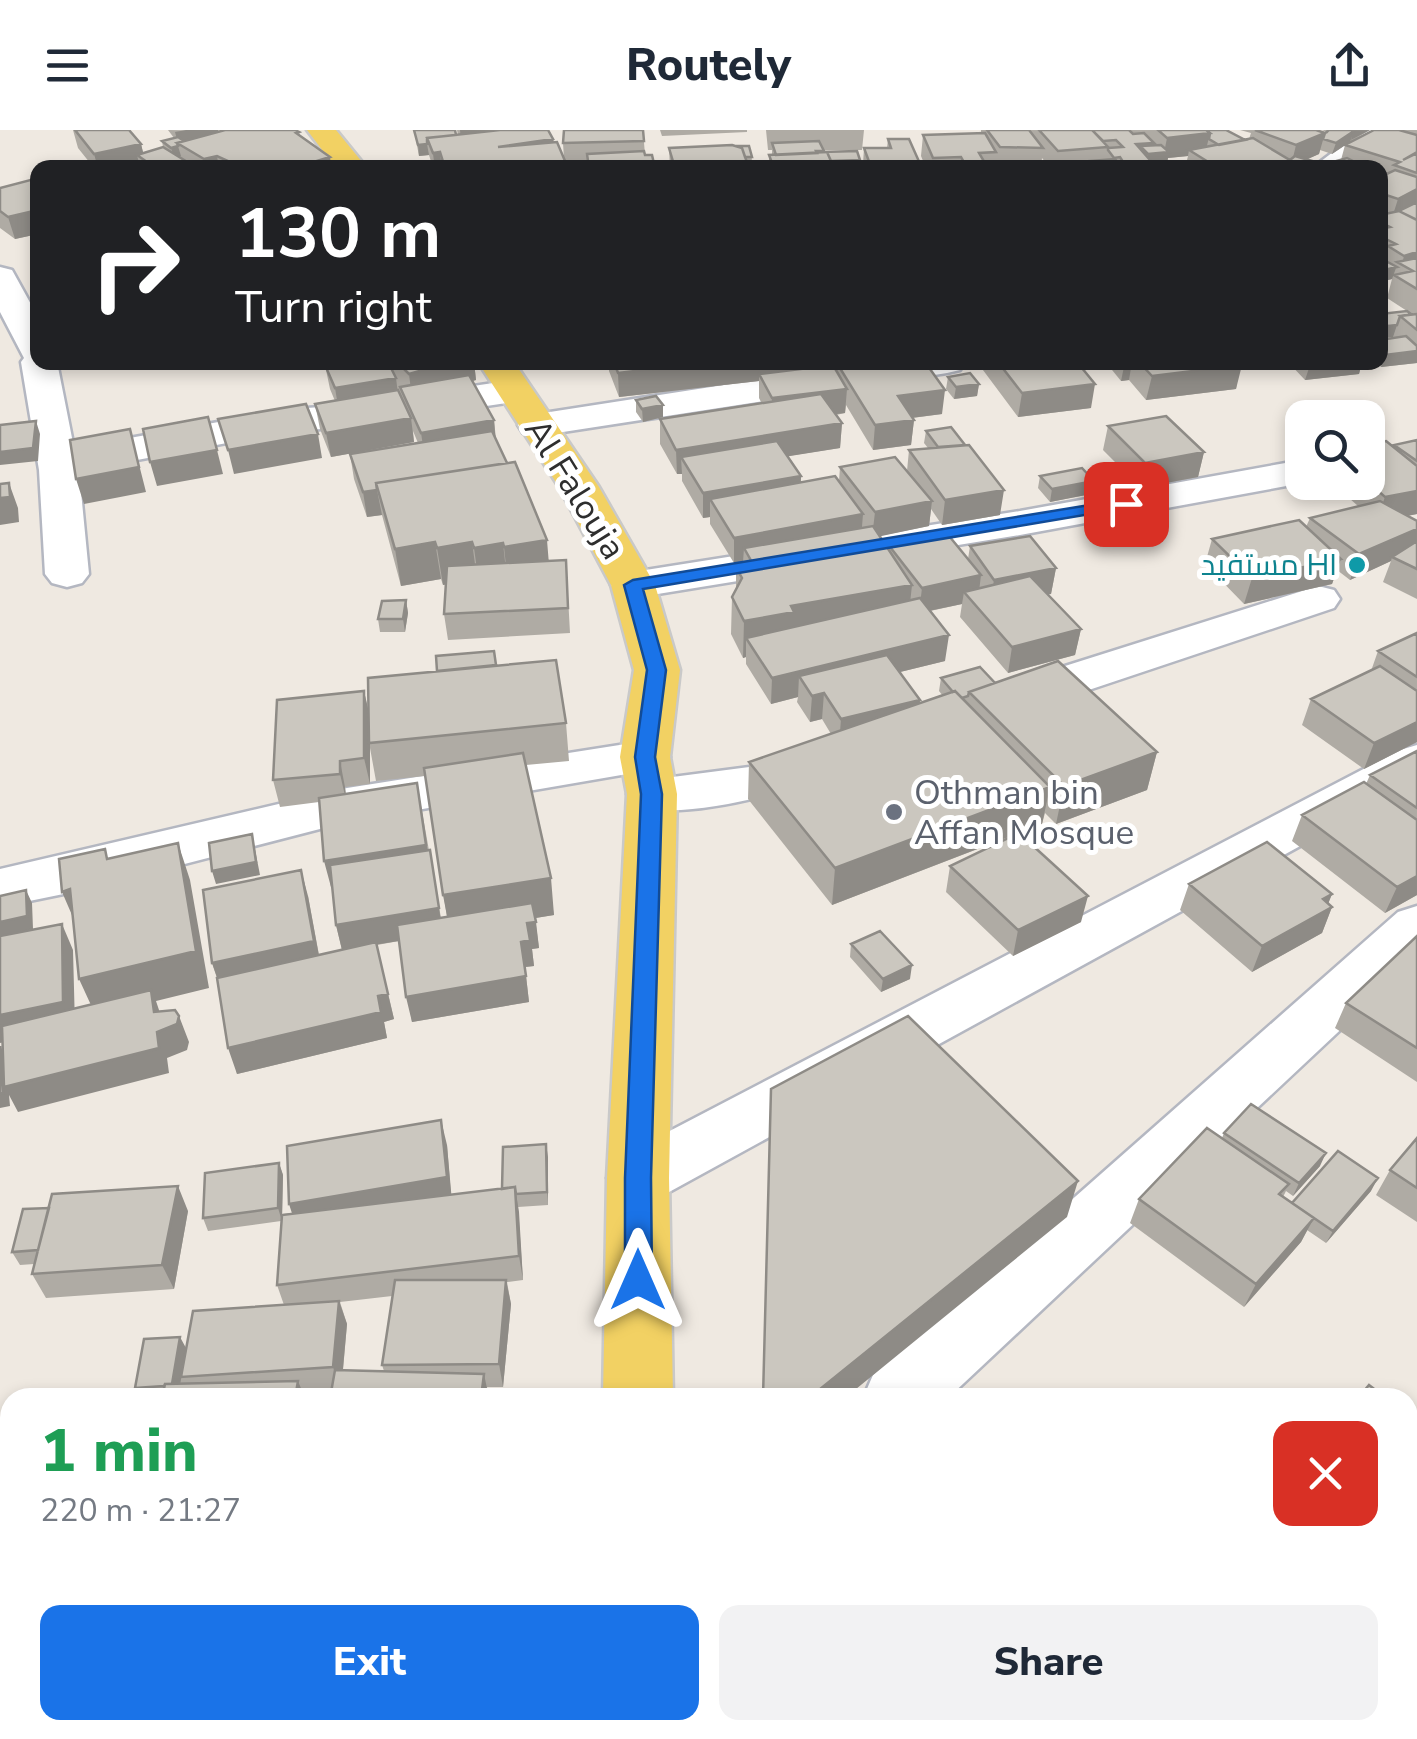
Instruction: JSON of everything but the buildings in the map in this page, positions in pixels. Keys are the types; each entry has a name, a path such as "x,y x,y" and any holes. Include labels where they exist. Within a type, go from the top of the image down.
{"main road":[{"path":"322,130 346,160"},
{"name":"Al Falouja","path":"516,393 579,486 633,585 657,670 648,776 638,1178 638,1388"}],"street":[{"path":"1338,160 1381,130"},
{"path":"0,277 30,336"},
{"path":"40,370 57,463 67,574"},
{"path":"57,463 290,420 516,393 837,370"},
{"path":"633,585 1020,523 1285,475"},
{"path":"965,715 1318,599"},
{"path":"0,888 347,806 648,776 760,782 853,752"},
{"path":"638,1178 1417,760"},
{"path":"909,1388 1417,926"}],"place":[{"name":"مستفيد HI","path":"1357,565"},
{"name":"Othman bin Affan Mosque","path":"894,812"}],"route":[{"path":"638,1280 652,794 645,757 657,670 633,585 1126,504"}]}
